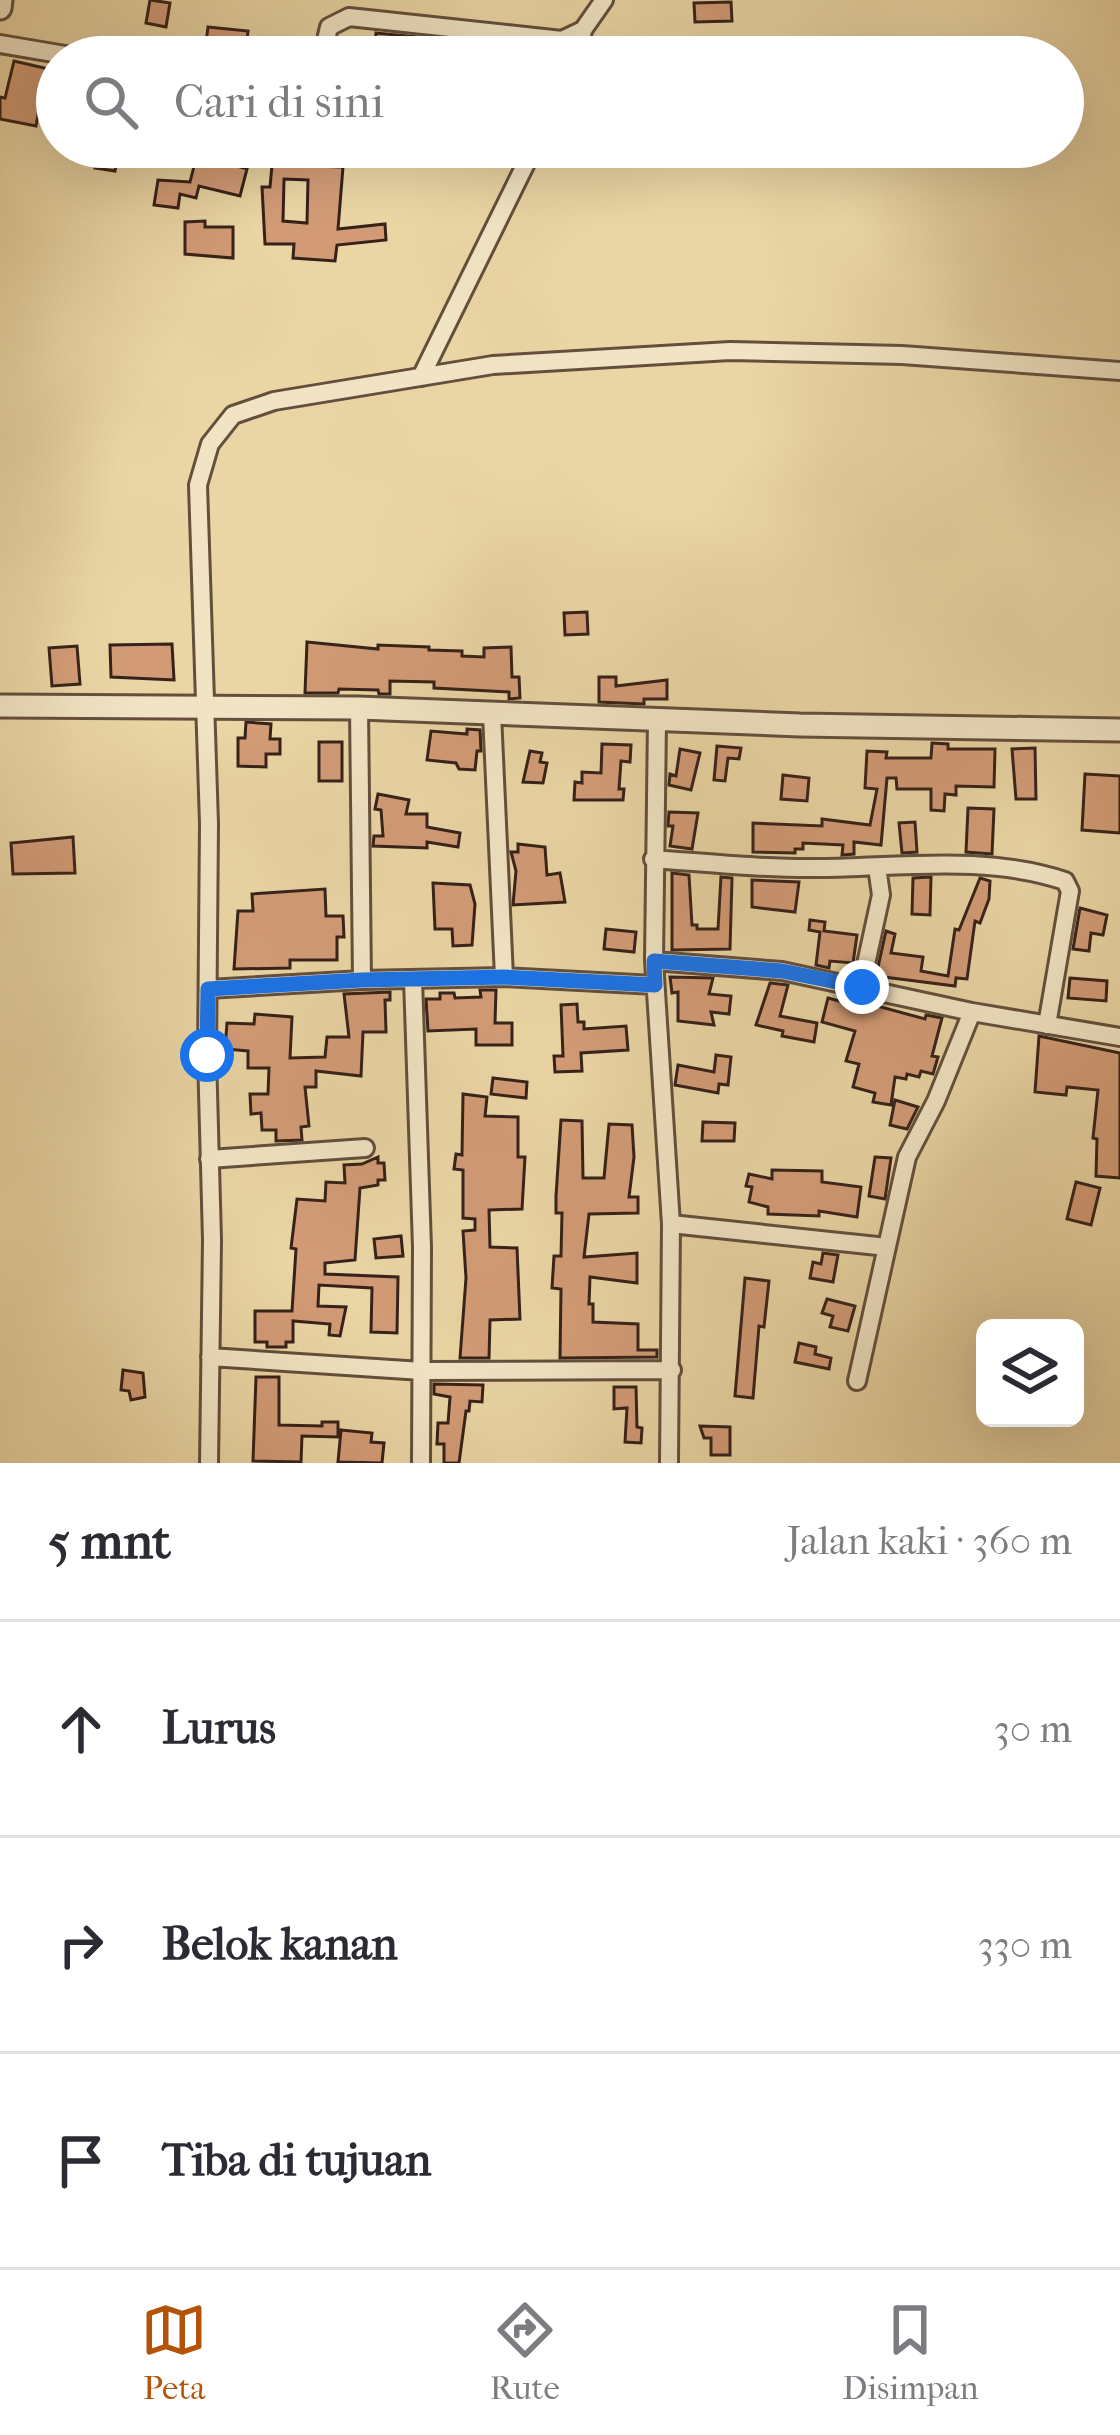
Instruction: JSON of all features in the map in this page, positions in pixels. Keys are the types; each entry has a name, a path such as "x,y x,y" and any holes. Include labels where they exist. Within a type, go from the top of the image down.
{"street":[{"path":"574,36 604,0"},
{"path":"327,36 329,26 349,16 516,36"},
{"path":"582,36 583,29"},
{"path":"0,44 36,50"},
{"path":"422,377 524,168"},
{"path":"209,1463 207,705 199,485 209,444 233,415 274,401 493,365 730,352 902,355 1120,371"},
{"path":"0,706 359,708 1120,730"},
{"path":"359,708 362,980"},
{"path":"492,714 504,977"},
{"path":"657,720 654,961 671,1224 669,1463"},
{"path":"653,859 815,868 947,863 1065,881 1070,891 1047,1025"},
{"path":"862,987 881,895 877,867"},
{"path":"654,961 782,971 972,1012 1120,1037"},
{"path":"208,989 504,977 655,985"},
{"path":"413,979 421,1463"},
{"path":"857,1381 907,1157 972,1012"},
{"path":"209,1159 365,1148"},
{"path":"671,1224 887,1247"},
{"path":"211,1357 422,1371 672,1370"}],"building":[{"path":"150,0 170,3 166,27 146,23"},
{"path":"731,2 732,21 695,22 694,3"},
{"path":"208,27 248,31 247,36 207,36"},
{"path":"14,61 36,66 36,126 0,119 0,97 5,98"},
{"path":"194,168 247,169 240,196 199,186 196,198 180,194 178,208 154,205 158,180 190,182"},
{"path":"272,168 343,168 338,229 385,224 386,240 337,245 335,261 293,258 294,244 265,244 262,187 270,187","holes":["284,179 308,180 307,223 283,221"]},
{"path":"205,221 205,227 233,227 233,258 185,254 185,222"},
{"path":"587,612 588,634 565,635 564,613"},
{"path":"307,642 378,649 378,645 429,647 484,657 484,648 511,647 512,677 519,677 520,698 509,699 509,692 434,688 434,682 390,681 390,694 339,689 338,693 305,693"},
{"path":"172,644 174,680 111,677 110,645"},
{"path":"77,646 80,684 52,686 49,648"},
{"path":"599,677 616,677 616,686 667,680 667,699 644,699 644,704 599,702"},
{"path":"246,722 271,724 270,739 280,739 280,754 266,754 266,767 238,766 238,738 245,738"},
{"path":"467,729 480,730 475,770 427,760 431,731 467,734"},
{"path":"319,742 342,742 342,781 319,781"},
{"path":"932,743 948,744 948,749 995,749 994,787 956,786 956,795 945,794 944,811 931,810 931,789 897,789 896,778 887,778 881,845 854,842 854,854 842,855 843,845 803,843 803,849 795,853 753,852 753,823 822,826 822,819 870,825 877,789 865,788 867,751 887,752 886,758 931,758"},
{"path":"602,744 631,745 630,762 621,761 623,800 574,800 575,782 582,783 582,772 601,773"},
{"path":"717,746 741,748 739,759 728,758 725,781 714,780"},
{"path":"1035,748 1036,799 1016,799 1012,749"},
{"path":"680,749 700,753 691,790 669,785 670,774 676,776"},
{"path":"530,751 542,753 540,762 547,763 543,783 523,782"},
{"path":"1085,774 1120,776 1120,833 1082,830"},
{"path":"783,775 809,778 807,801 781,799"},
{"path":"378,794 409,800 406,814 427,814 427,827 460,833 458,847 427,842 427,848 373,846 374,836 383,836 381,810 375,809"},
{"path":"968,808 994,809 992,854 966,852"},
{"path":"669,812 698,813 692,849 670,846"},
{"path":"915,822 917,852 902,853 899,823"},
{"path":"73,837 75,873 13,874 11,843"},
{"path":"518,844 545,847 547,875 560,873 565,902 513,905 516,871 511,852 518,852"},
{"path":"672,873 689,875 692,925 697,929 718,929 721,877 732,878 730,949 672,950"},
{"path":"931,877 930,915 912,914 913,878"},
{"path":"980,878 990,881 989,899 980,923 975,921 967,979 956,978 955,986 876,976 886,931 895,934 891,953 923,957 921,971 948,976 955,929 959,930"},
{"path":"752,880 799,882 795,912 752,907"},
{"path":"433,883 470,885 475,904 472,945 453,946 452,929 435,929"},
{"path":"325,889 326,916 343,916 344,937 337,937 337,960 290,960 290,968 234,969 238,911 253,911 252,894"},
{"path":"1080,908 1107,915 1103,935 1091,933 1089,951 1073,949"},
{"path":"810,920 825,922 824,931 857,935 853,963 830,961 829,968 816,965 820,932 809,930"},
{"path":"606,929 636,932 634,952 604,949"},
{"path":"670,977 713,978 709,994 731,996 729,1014 711,1012 714,1025 678,1021 678,992 672,993"},
{"path":"1070,978 1107,981 1106,1001 1068,998"},
{"path":"770,983 788,985 780,1016 817,1023 814,1042 756,1025"},
{"path":"480,990 496,990 495,1023 512,1023 512,1045 476,1045 476,1029 428,1031 426,999 440,999 440,993 481,997"},
{"path":"390,992 390,1000 385,1000 386,1032 363,1032 361,1076 316,1071 316,1087 305,1087 309,1126 301,1127 302,1140 276,1141 276,1130 262,1130 261,1113 251,1114 250,1094 268,1094 269,1068 248,1068 248,1051 225,1049 227,1023 254,1024 255,1014 292,1017 290,1058 325,1057 327,1037 349,1037 344,994"},
{"path":"828,998 925,1019 926,1015 942,1018 932,1056 938,1057 933,1074 921,1071 919,1077 895,1077 891,1105 873,1102 875,1093 853,1087 859,1064 846,1061 855,1031 822,1022"},
{"path":"577,1004 578,1022 584,1022 584,1029 626,1026 628,1050 581,1053 582,1071 555,1072 554,1056 563,1056 561,1005"},
{"path":"1039,1036 1120,1053 1120,1178 1096,1176 1097,1139 1093,1138 1098,1090 1067,1087 1066,1095 1035,1092"},
{"path":"716,1055 731,1057 728,1085 719,1084 718,1093 675,1085 678,1065 714,1072"},
{"path":"493,1078 527,1082 526,1098 491,1094"},
{"path":"463,1094 487,1097 485,1116 518,1117 518,1157 525,1157 522,1209 489,1210 490,1247 517,1248 520,1319 490,1320 489,1358 460,1358 466,1278 463,1231 475,1230 475,1219 463,1218 463,1170 454,1169 456,1154 462,1155"},
{"path":"895,1100 918,1107 907,1129 890,1125"},
{"path":"561,1120 582,1121 583,1178 604,1178 609,1124 632,1125 629,1197 638,1197 638,1213 589,1214 584,1257 637,1253 637,1283 590,1277 589,1304 593,1304 593,1322 638,1324 638,1350 657,1350 657,1357 560,1358 561,1289 552,1288 554,1256 561,1256 562,1213 556,1213 556,1196"},
{"path":"703,1122 735,1123 734,1141 702,1141"},
{"path":"378,1157 378,1163 384,1163 385,1180 360,1188 355,1260 325,1263 325,1274 398,1277 397,1333 371,1332 372,1288 319,1285 318,1306 346,1307 340,1336 329,1335 330,1324 293,1321 293,1342 286,1342 286,1347 255,1342 255,1311 292,1311 296,1249 291,1248 297,1199 325,1201 326,1182 345,1183 344,1165"},
{"path":"875,1157 891,1158 885,1199 869,1196"},
{"path":"772,1170 822,1171 822,1182 861,1187 857,1217 819,1211 819,1216 768,1214 768,1207 749,1202 752,1187 746,1186 749,1174 772,1179"},
{"path":"1076,1182 1100,1188 1091,1225 1067,1219"},
{"path":"401,1236 403,1256 376,1258 374,1239"},
{"path":"823,1253 838,1255 833,1282 810,1278 813,1262 821,1264"},
{"path":"745,1278 769,1281 764,1327 759,1326 753,1398 735,1396"},
{"path":"827,1299 855,1306 848,1331 830,1327 833,1316 822,1313"},
{"path":"799,1343 831,1358 829,1369 795,1362"},
{"path":"123,1370 143,1373 145,1397 131,1400 129,1391 121,1390"},
{"path":"256,1377 279,1377 279,1425 338,1422 338,1437 302,1436 301,1462 253,1461"},
{"path":"434,1384 483,1385 482,1402 470,1401 466,1411 459,1463 444,1463 444,1444 437,1444 438,1423 448,1423 450,1397 434,1394"},
{"path":"614,1387 636,1387 641,1443 625,1442 627,1408 614,1409"},
{"path":"700,1426 730,1427 730,1455 711,1455 711,1438 704,1438"},
{"path":"341,1430 372,1433 371,1442 384,1443 382,1463 338,1462"}],"route":[{"path":"207,1055 208,989 504,977 655,985 654,961 782,971 862,987"}]}
